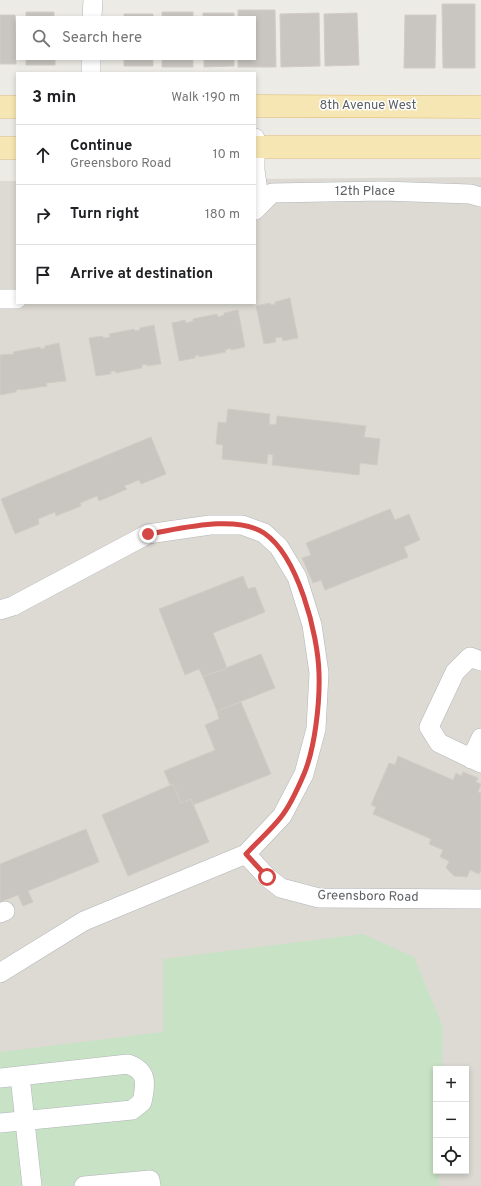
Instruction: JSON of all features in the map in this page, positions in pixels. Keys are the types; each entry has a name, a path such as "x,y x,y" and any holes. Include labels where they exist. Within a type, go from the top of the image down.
{"main road":[{"name":"8th Avenue West","path":"256,106 481,106"},
{"path":"0,107 16,107"},
{"path":"256,147 481,147"},
{"path":"0,148 16,148"}],"street":[{"path":"92,16 93,0"},
{"path":"91,60 91,72"},
{"path":"256,183 258,208"},
{"name":"12th Place","path":"258,208 272,193 383,191 470,194 481,197"},
{"path":"0,299 16,299"},
{"path":"0,610 13,606 148,534 210,524 242,525 264,533 279,547 297,577 312,625 320,673 316,728 304,774 282,816 246,854 84,921 0,974"},
{"path":"481,661 470,657 455,672 429,727 439,743 476,761 481,738"},
{"name":"Greensboro Road","path":"246,854 267,877 281,888 319,898 481,899"},
{"path":"0,1078 128,1064 138,1068 144,1076 145,1090 142,1102 132,1110 0,1123"},
{"path":"20,1076 32,1186"},
{"path":"84,1186 150,1180 151,1186"}],"shaded area":[{"path":"481,177 481,1186 0,1186 0,181 16,181 16,304 256,304 256,179"}],"green space":[{"path":"363,934 414,957 443,1027 442,1066 433,1066 433,1174 439,1174 439,1186 0,1186 0,1052 163,1032 163,959"}],"building":[{"path":"442,4 475,4 475,68 443,68"},
{"path":"238,10 275,10 276,67 238,67 238,60 256,60 256,16 238,16"},
{"path":"26,12 54,12 54,16 26,16"},
{"path":"162,12 193,12 193,16 162,16"},
{"path":"203,13 234,13 234,16 203,16"},
{"path":"319,13 320,66 281,67 280,14"},
{"path":"357,13 359,65 325,66 324,14"},
{"path":"124,14 153,14 153,16 124,16"},
{"path":"0,15 15,15 16,64 0,64"},
{"path":"405,15 436,15 435,68 404,68"},
{"path":"26,60 55,60 55,65 26,65"},
{"path":"124,60 153,60 153,66 124,66"},
{"path":"162,60 193,60 193,67 162,67"},
{"path":"204,60 234,60 234,66 204,67"},
{"path":"290,298 298,338 283,341 282,337 275,338 276,342 264,344 256,306 270,303 271,305 275,304 275,302"},
{"path":"238,310 245,347 231,350 231,348 225,350 226,352 199,357 199,355 195,356 195,358 179,361 172,323 185,320 186,323 193,321 193,319 217,314 218,317 224,315 224,313"},
{"path":"154,325 161,364 147,366 147,364 142,365 142,368 116,373 115,371 111,371 111,374 96,376 89,338 102,336 104,338 110,337 109,334 134,329 135,331 140,330 140,328"},
{"path":"59,343 66,381 46,383 47,386 20,389 16,390 16,392 0,395 0,355 14,354 13,352 40,347 40,349 45,348 45,346"},
{"path":"228,409 270,414 269,424 276,425 277,416 366,426 364,437 380,439 377,465 360,463 359,475 272,465 273,455 268,454 267,464 222,459 223,445 216,444 218,422 226,423"},
{"path":"151,437 166,474 141,484 139,480 124,486 127,489 99,501 97,496 80,503 81,506 56,516 55,512 38,519 39,524 15,534 1,499"},
{"path":"390,509 395,520 409,514 420,540 404,547 408,557 325,590 321,580 313,583 302,558 311,555 306,543"},
{"path":"243,576 248,589 255,587 265,612 213,633 227,668 203,677 199,669 185,675 159,609"},
{"path":"261,654 275,688 217,711 203,677"},
{"path":"241,702 271,774 193,805 191,799 181,803 173,784 170,785 164,771 215,750 205,725 219,719 217,711"},
{"path":"398,756 453,780 456,773 461,776 463,772 478,778 476,782 481,784 478,792 481,793 481,870 479,874 470,870 467,877 454,876 446,868 449,861 440,857 443,850 429,844 431,839 373,814 376,807 371,805 389,763 395,765"},
{"path":"173,784 181,803 191,799 209,842 128,876 102,815"},
{"path":"86,829 99,862 28,891 33,902 23,906 18,895 0,902 0,864"}],"route":[{"path":"148,534 210,524 242,525 264,533 279,547 297,577 312,625 320,673 316,728 304,774 282,816 246,854 267,877"}]}
